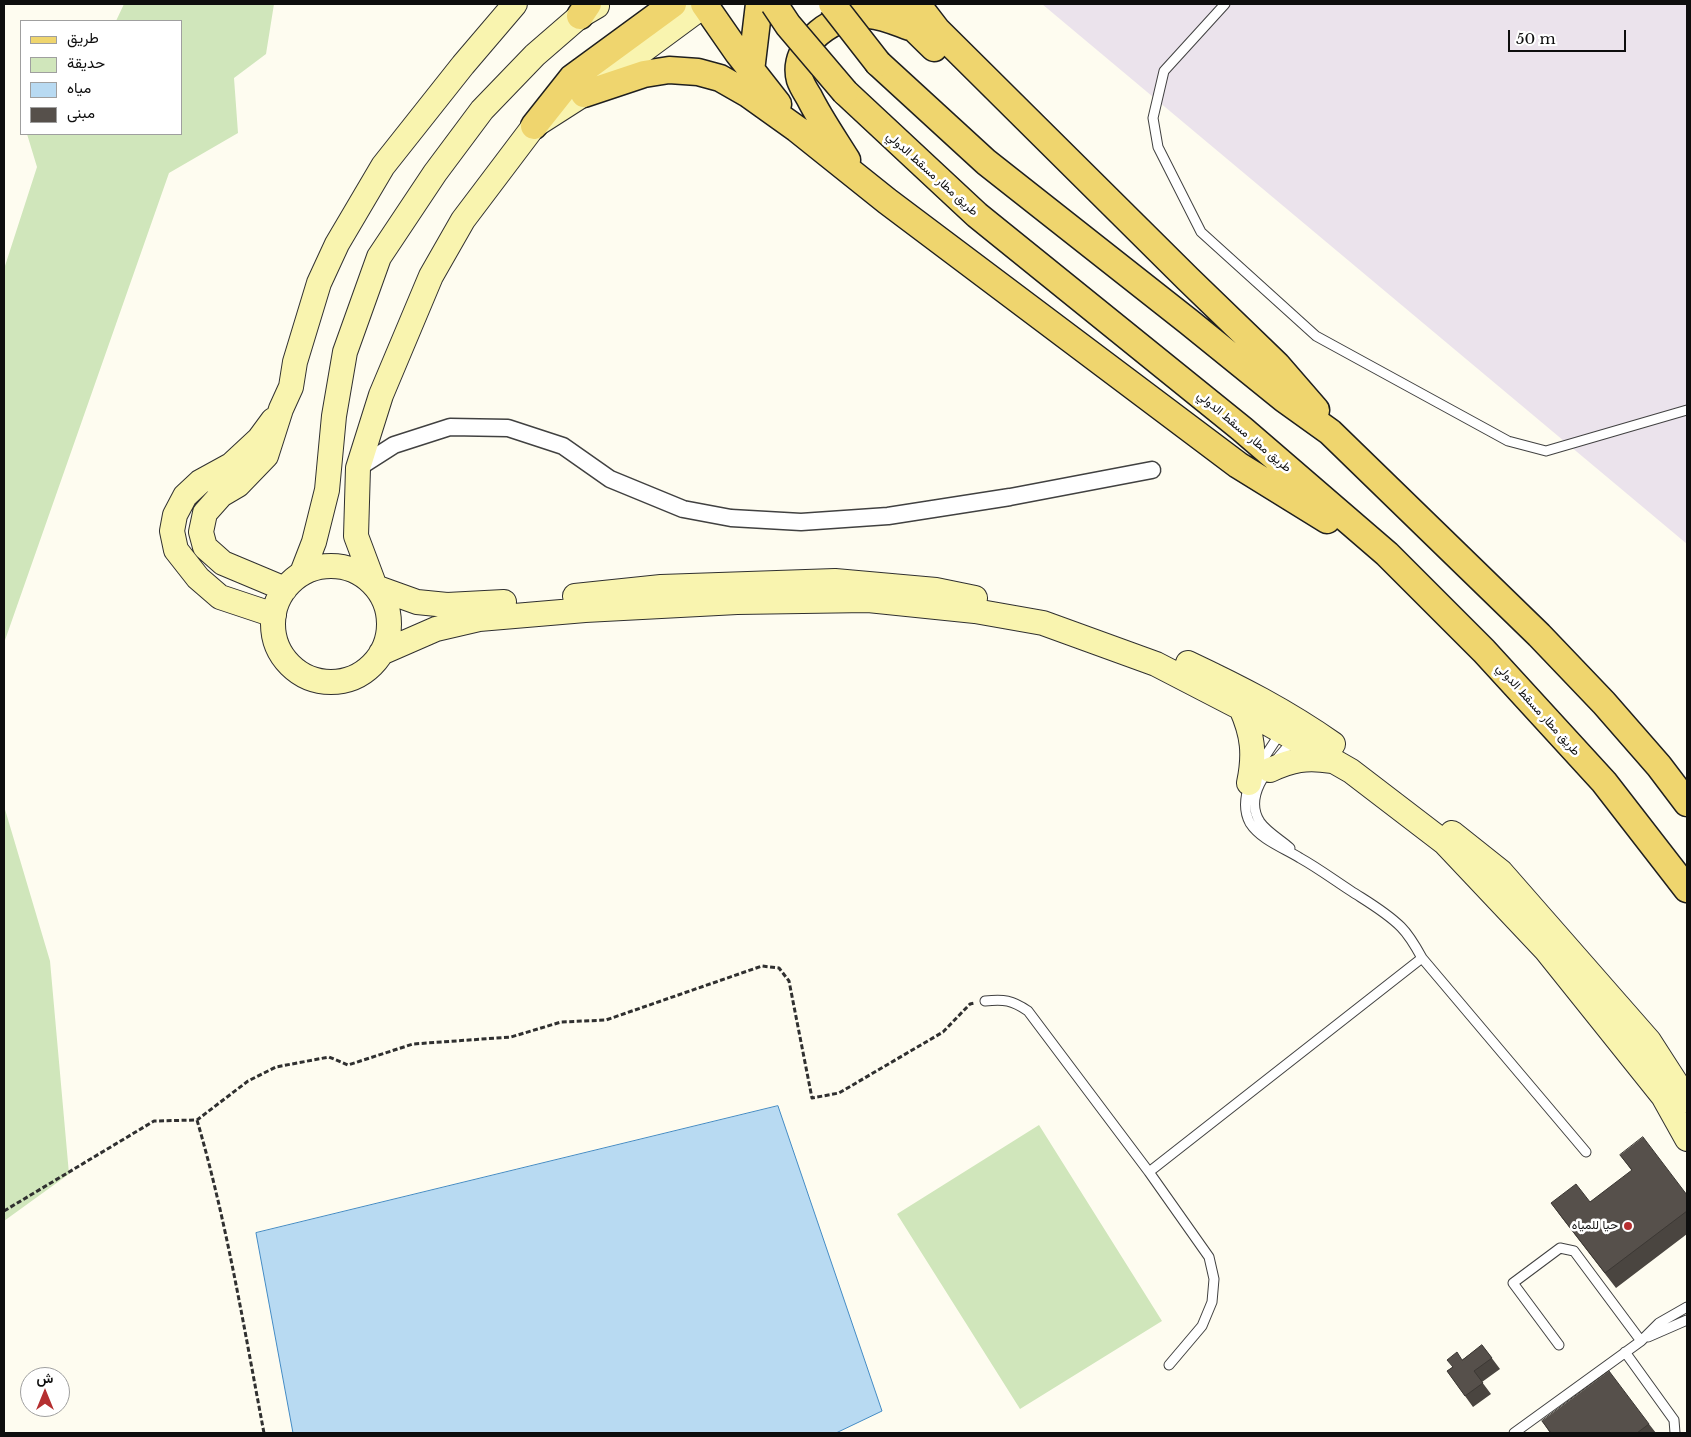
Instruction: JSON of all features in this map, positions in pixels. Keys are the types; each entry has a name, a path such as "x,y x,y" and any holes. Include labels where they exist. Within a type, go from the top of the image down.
{"main road":[{"path":"534,126 572,78 673,4"},
{"path":"705,4 751,71 797,128"},
{"path":"751,71 759,4"},
{"name":"طريق مطار مسقط الدولي","path":"774,4 788,25 846,92 977,215 1242,430 1387,554 1484,651 1604,782 1687,889"},
{"path":"832,4 878,63 986,162 1284,399 1330,432 1546,642 1604,703 1687,803"},
{"path":"889,4 916,16 937,30 1277,365 1321,415 1330,432"},
{"path":"936,4 997,89"},
{"path":"857,177 813,106 801,81 800,60 810,42 820,31 840,19 867,14 881,17 916,16"},
{"path":"916,16 964,79 1079,191 1166,266 1188,278"},
{"path":"584,94 644,74 669,70 698,72 720,78 748,94 797,128 886,201 1238,465 1361,543 1387,554"}],"street":[{"path":"514,4 463,64 383,166 336,244 318,284 296,362 291,387 281,409 266,456 238,485 221,495 205,513 201,532 205,547 222,563 293,581 320,566 340,566 358,572 376,586 417,602 447,605 529,601 661,587 835,581 936,590 1050,612 1146,644 1223,679 1293,727 1400,791 1501,872 1649,1041 1687,1100"},
{"path":"590,8 535,55 482,110 435,173 380,257 345,352 334,416 327,490 314,542 293,581 278,601 274,615 273,629 276,644 283,656 293,667 305,675 333,682 348,679 361,673 372,665 381,653 389,632 388,609 376,586 356,536 358,468 381,395 431,276 463,220 534,126 584,94 705,4"},
{"path":"274,615 220,597 198,578 176,550 172,531 175,515 185,496 200,482 231,465 258,439 281,409"},
{"path":"358,468 394,445 450,427 508,428 563,446 610,480 682,509 731,518 801,522 897,514 1019,495 1152,470"},
{"path":"381,653 436,629 479,619 585,610 737,602 868,600 975,611 1043,623 1156,664 1241,708 1293,727 1335,761 1351,771 1445,843 1546,950 1663,1096 1687,1139"},
{"path":"1241,708 1249,725 1253,744 1253,764 1249,783"},
{"path":"1270,770 1290,761 1313,758 1335,761"}],"lane":[{"path":"1225,4 1164,71 1153,118 1158,147 1201,232 1316,336 1508,441 1546,451 1687,410"},
{"path":"1293,727 1257,790 1254,801 1260,822 1299,857"},
{"path":"1293,727 1249,783 1245,808 1251,823 1261,835 1299,857 1388,915 1402,928 1422,958 1586,1152"},
{"path":"1149,1172 1422,958"},
{"path":"985,1002 1001,999 1016,1003 1028,1010 1149,1172 1209,1257 1214,1279 1212,1302 1202,1326 1169,1365"},
{"path":"1559,1345 1513,1283 1560,1248 1574,1251 1641,1341"},
{"path":"1641,1341 1658,1324 1687,1307"},
{"path":"1514,1433 1525,1430 1641,1341 1687,1320"},
{"path":"1625,1352 1674,1420 1675,1433"}],"path":[{"path":"4,1211 154,1121 197,1120 248,1081 276,1066 329,1057 348,1065 413,1044 512,1037 561,1022 606,1020 762,966 779,968 789,981 812,1098 839,1093 943,1032 970,1004 985,1002"},
{"path":"197,1120 212,1169 225,1224 264,1433"}],"shaded area":[{"path":"1042,4 1687,4 1687,544"}],"green space":[{"path":"124,4 274,4 266,54 234,78 238,133 169,173 4,643 4,269 37,167 27,135 182,135 182,20 116,20"},
{"path":"4,806 50,961 69,1174 4,1221"},
{"path":"1039,1125 1162,1321 1020,1409 897,1214"}],"water":[{"path":"778,1106 882,1411 836,1433 293,1433 256,1233"}],"building":[{"name":"حيا للمياه","path":"1643,1137 1687,1195 1687,1211 1605,1273 1551,1203 1576,1184 1590,1202 1632,1170 1620,1155"},
{"path":"1482,1345 1492,1358 1474,1371 1483,1383 1465,1396 1447,1371 1453,1367 1447,1360 1457,1352 1462,1360"},
{"path":"1609,1371 1649,1424 1637,1433 1551,1433 1542,1421"}],"place":[{"name":"حيا للمياه","path":"1628,1226"}]}
